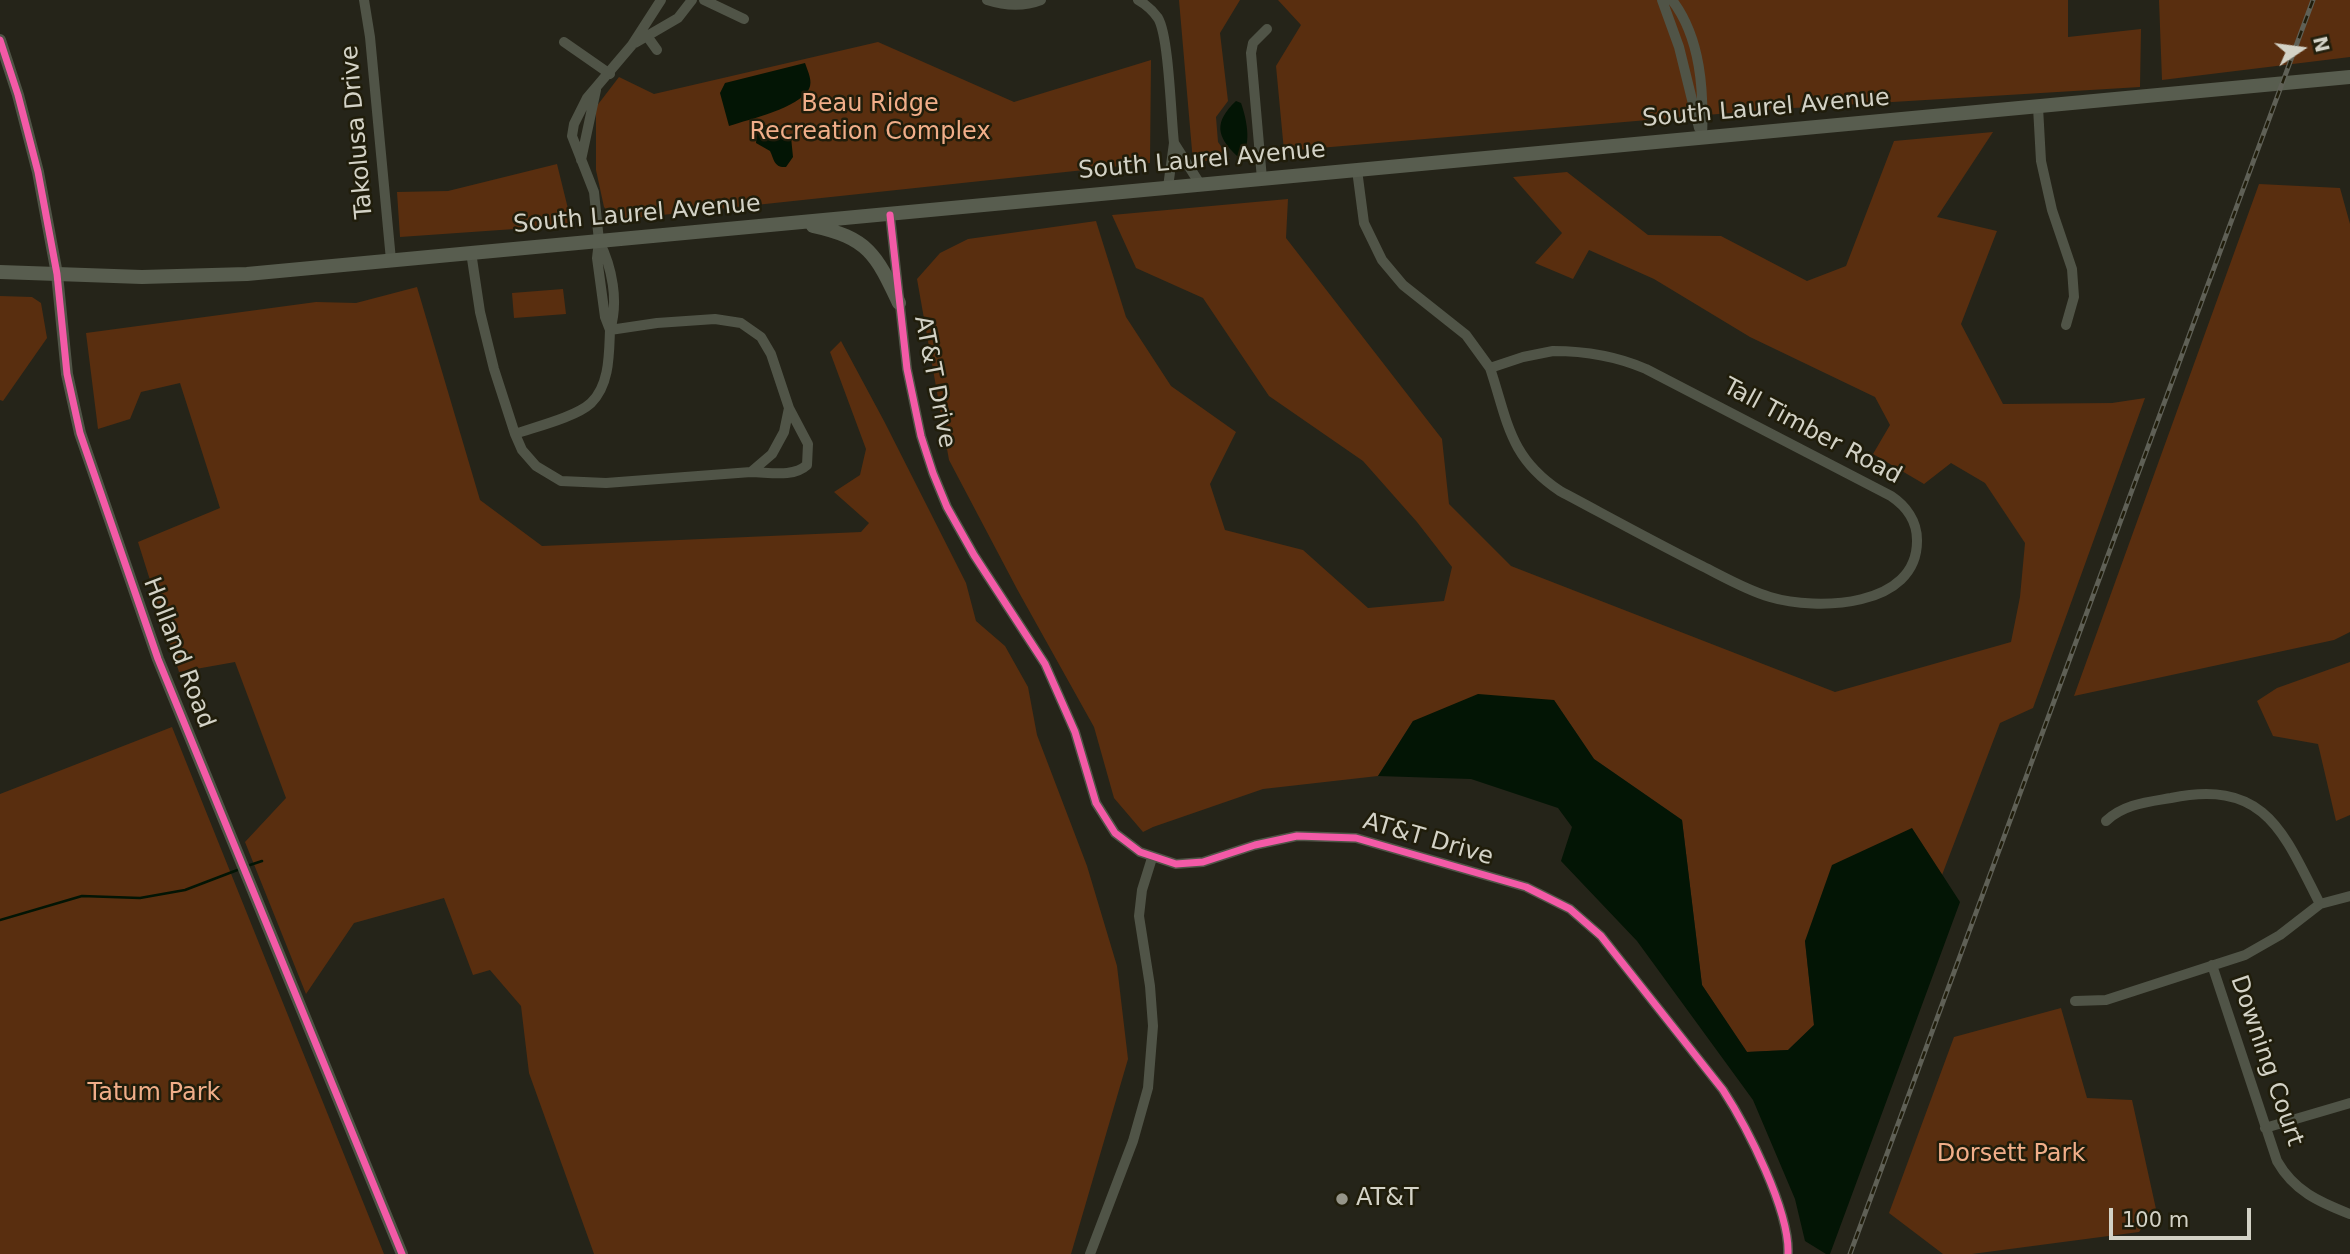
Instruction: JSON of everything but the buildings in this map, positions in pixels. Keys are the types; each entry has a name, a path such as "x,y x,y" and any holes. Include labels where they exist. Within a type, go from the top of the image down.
{"main road":[{"name":"South Laurel Avenue","path":"0,272 187,277 247,274 2350,77"},
{"path":"794,224 829,229 858,241 871,251 899,303"}],"street":[{"name":"Takolusa Drive","path":"364,0 370,37 391,260"},
{"path":"514,434 564,418 591,403 602,385 609,359 610,330 605,317 607,289 597,258 599,241 594,192 572,136 574,124 587,98 632,45 661,0"},
{"path":"632,45 678,18 692,0"},
{"path":"705,0 744,19"},
{"path":"987,0 1010,6 1041,0"},
{"path":"1138,0 1159,20 1165,44 1174,143 1168,187"},
{"path":"1662,0 1679,47 1702,138"},
{"path":"1672,0 1693,44 1702,84 1702,138"},
{"path":"1262,179 1251,53 1254,43 1267,29"},
{"path":"647,36 657,50"},
{"name":"Holland Road","path":"0,40 30,135 57,274 67,374 80,433 158,659 402,1254"},
{"path":"564,41 610,74"},
{"path":"2038,107 2040,162 2052,210 2072,269 2074,298 2066,325"},
{"path":"1174,143 1200,184"},
{"name":"Tall Timber Road","path":"1357,170 1364,223 1382,260 1403,285 1466,335 1490,368 1517,449 1529,466 1547,483 1747,589 1787,601 1836,603 1881,593 1901,580 1912,565 1917,547 1916,529 1909,513 1896,499 1646,369 1608,356 1570,351 1530,355 1490,368"},
{"name":"AT&T Drive","path":"890,215 913,404 933,473 947,506 974,555 1045,664 1075,732 1092,792 1101,813 1122,841 1152,858 1176,864 1203,862 1275,840 1319,836 1356,838 1526,887 1570,909 1611,947 1723,1090 1736,1111 1785,1220 1788,1254"},
{"path":"471,253 485,335 514,434 522,450 536,466 561,481 606,483 751,472 790,473 807,465 808,444 789,408 771,354 761,337 741,323 715,319 610,330"},
{"path":"751,472 772,454 784,432 789,408"},
{"path":"2106,821 2130,807 2185,795 2217,793 2240,799 2262,811 2280,830 2320,904"},
{"path":"1090,1254 1133,1141 1148,1087 1153,1046 1153,1015 1139,916 1142,890 1152,858"},
{"path":"2075,1002 2106,1000 2265,945 2320,904 2350,896"},
{"name":"Downing Court","path":"2212,965 2277,1161 2296,1186 2317,1201 2350,1214"},
{"path":"2265,1128 2350,1102"}],"green space":[{"path":"1179,0 1240,0 1220,33 1228,101 1216,117 1218,142 1230,159 1193,162"},
{"path":"1278,0 2068,0 2068,37 2141,29 2140,87 1777,109 1284,151 1276,66 1301,25"},
{"path":"2159,0 2350,0 2350,57 2162,80"},
{"name":"Beau Ridge Recreation Complex","path":"878,42 1014,102 1151,60 1150,163 615,220 604,207 596,170 596,107 619,77 654,94"},
{"path":"1993,132 1937,217 1997,231 1961,324 2003,404 2112,403 2145,398 2033,708 2000,723 1942,875 1912,829 1805,941 1814,1025 1788,1050 1747,1052 1702,985 1682,820 1594,759 1554,700 1413,721 1378,776 1263,789 1143,832 1114,798 1094,727 949,460 917,279 940,253 968,239 1096,221 1126,317 1171,386 1236,432 1210,484 1225,530 1303,550 1368,608 1444,601 1452,567 1417,522 1363,461 1269,396 1203,298 1136,268 1112,215 1288,199 1286,238 1442,439 1449,504 1511,566 1835,692 2011,642 2020,597 2025,543 1985,483 1951,463 1924,484 1873,454 1890,425 1875,397 1750,337 1654,279 1589,250 1573,279 1535,263 1562,233 1513,177 1567,172 1648,235 1721,236 1807,281 1846,266 1894,141"},
{"path":"557,164 572,225 400,237 397,192 448,191"},
{"path":"2259,184 2340,188 2350,224 2350,632 2334,640 2074,696"},
{"path":"417,287 480,500 542,546 861,532 869,523 834,492 860,475 866,449 830,352 841,341 966,583 976,621 1005,646 1028,687 1037,735 1087,866 1117,966 1128,1059 1071,1254 594,1254 529,1073 521,1006 490,970 473,975 444,898 354,923 306,994 245,842 286,798 235,662 179,672 138,542 220,508 180,383 141,392 130,419 98,429 86,333 316,302 356,303"},
{"path":"563,289 566,314 514,318 512,293"},
{"path":"0,296 32,297 41,303 47,338 3,401 0,400"},
{"path":"2350,662 2350,815 2336,821 2318,744 2273,736 2257,701 2277,688"},
{"name":"Tatum Park","path":"172,727 384,1254 0,1254 0,794"},
{"name":"Dorsett Park","path":"2061,1008 2087,1098 2132,1100 2156,1209 2139,1232 1972,1254 1943,1254 1889,1213 1954,1037"}],"shaded area":[{"path":"805,63 810,83 804,96 773,112 729,126 720,93 725,83"},
{"path":"1236,101 1241,103 1243,109 1247,137 1245,150 1242,155 1237,156 1225,142 1220,129 1224,116"},
{"path":"766,125 771,126 778,135 791,137 793,157 786,167 777,164 770,151 756,143 757,132"},
{"path":"1478,694 1554,700 1594,759 1682,820 1702,985 1747,1052 1788,1050 1814,1025 1805,941 1832,865 1912,828 1960,902 1830,1254 1805,1241 1795,1199 1753,1100 1637,941 1561,861 1572,827 1558,808 1471,779 1378,776 1413,721"}],"waterway":[{"path":"247,866 262,861"},
{"path":"0,920 82,896 140,898 185,890 240,869"}],"railway":[{"path":"1850,1254 2313,0"}],"cycle path":[{"path":"0,40 38,172 57,274 67,374 80,433 158,659 402,1254"},
{"path":"890,215 907,369 921,436 933,473 947,507 974,555 1045,664 1075,732 1096,803 1115,833 1140,852 1176,864 1203,862 1255,845 1297,836 1356,838 1526,887 1570,909 1601,936 1723,1090 1744,1125 1775,1193 1787,1236 1788,1254"}],"place":[{"name":"AT&T","path":"1342,1199"}]}
